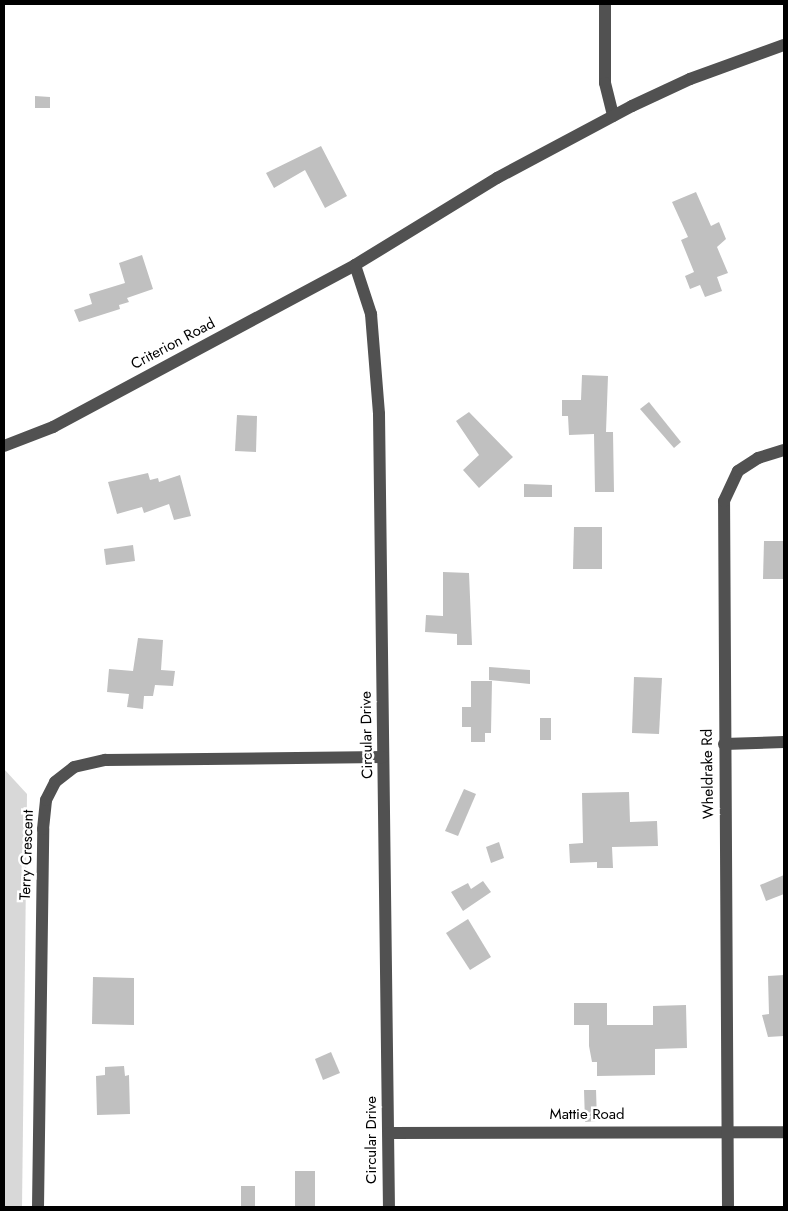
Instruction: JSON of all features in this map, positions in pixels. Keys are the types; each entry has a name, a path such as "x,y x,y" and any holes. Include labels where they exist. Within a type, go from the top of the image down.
{"street":[{"path":"605,4 605,83 613,116"},
{"name":"Criterion Road","path":"4,446 53,427 355,265 497,178 613,116 690,79 784,45"},
{"name":"Circular Drive","path":"355,265 370,314 377,368 389,1207"},
{"name":"Wheldrake Rd","path":"728,1207 724,501 738,471 758,458 784,450"},
{"path":"724,744 784,742"},
{"name":"Terry Crescent","path":"38,1207 43,813 55,782 74,767 106,760 383,757"},
{"name":"Mattie Road","path":"389,1133 784,1132"}],"shaded area":[{"path":"4,769 27,794 22,1207 4,1207"}],"building":[{"path":"35,96 50,97 50,108 35,108"},
{"path":"321,146 347,196 325,208 305,170 274,188 266,173"},
{"path":"696,192 711,226 719,222 726,239 717,247 728,273 717,277 722,291 705,297 700,285 690,289 685,276 694,272 681,240 688,237 672,202"},
{"path":"142,255 153,289 127,298 129,302 119,305 120,309 79,322 74,310 92,304 89,294 125,283 119,263"},
{"path":"582,375 608,376 606,432 613,432 614,492 595,492 594,434 569,435 568,416 562,416 562,400 581,400"},
{"path":"649,402 681,442 674,448 640,409"},
{"path":"469,412 513,457 479,488 463,470 479,455 456,421"},
{"path":"237,415 257,416 256,452 235,451"},
{"path":"148,473 150,480 158,478 159,482 180,475 191,516 174,520 169,504 144,513 142,507 117,514 108,482"},
{"path":"524,484 552,485 552,497 524,497"},
{"path":"574,527 602,527 602,569 573,569"},
{"path":"764,541 784,541 784,579 763,579"},
{"path":"133,545 135,561 106,565 104,549"},
{"path":"443,572 469,573 472,645 457,645 457,634 425,632 426,615 443,616"},
{"path":"138,638 163,640 161,670 175,671 173,686 155,685 153,696 144,696 143,709 127,707 129,694 107,692 109,669 133,671"},
{"path":"489,667 530,670 530,684 489,680"},
{"path":"634,677 662,678 659,734 632,733"},
{"path":"471,681 492,681 491,733 485,733 485,742 471,742 471,727 462,727 462,707 471,707"},
{"path":"540,718 551,718 551,740 540,740"},
{"path":"464,789 476,794 458,836 445,831"},
{"path":"629,792 630,822 657,821 658,846 612,847 613,868 597,868 597,862 570,863 569,844 583,843 582,793"},
{"path":"499,842 504,858 491,863 486,847"},
{"path":"784,875 784,894 766,901 760,885"},
{"path":"483,881 491,892 463,911 451,892 468,883 471,889"},
{"path":"468,919 491,957 470,970 446,933"},
{"path":"784,975 784,1036 768,1037 762,1015 769,1014 768,976"},
{"path":"93,977 134,978 134,1025 92,1024"},
{"path":"574,1003 607,1003 607,1025 653,1025 653,1006 686,1005 687,1048 655,1049 655,1075 597,1076 597,1062 592,1062 589,1046 589,1025 574,1025"},
{"path":"331,1052 340,1073 323,1080 315,1059"},
{"path":"124,1066 125,1076 129,1075 130,1114 97,1115 96,1076 105,1075 105,1067"},
{"path":"584,1090 596,1090 597,1121 585,1122"},
{"path":"295,1171 315,1171 315,1207 295,1207"},
{"path":"241,1186 255,1186 255,1207 241,1207"}]}
